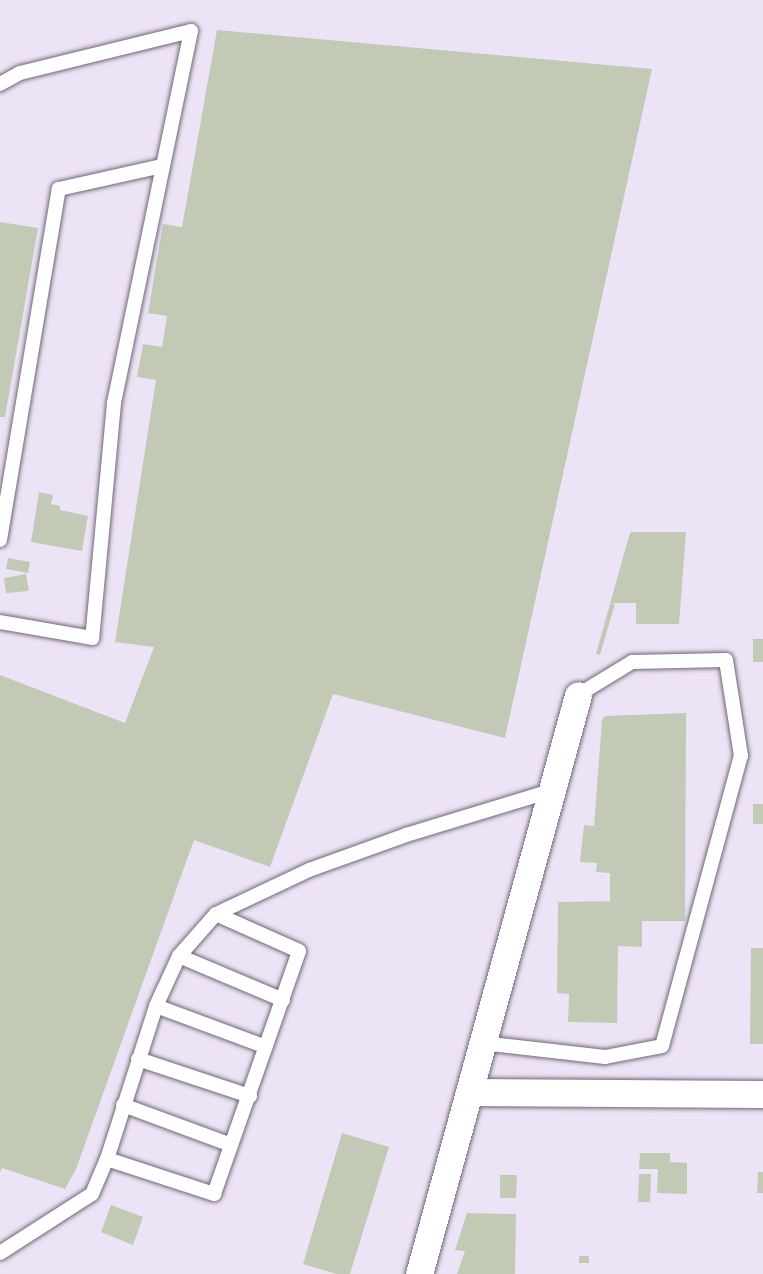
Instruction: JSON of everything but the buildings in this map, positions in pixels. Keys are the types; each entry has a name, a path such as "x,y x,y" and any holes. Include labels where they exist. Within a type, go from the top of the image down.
{"street":[{"path":"419,1274 578,695"},
{"path":"469,1092 763,1094"}],"lane":[{"path":"0,84 20,73 191,31 114,403 92,638 0,622"},
{"path":"0,540 59,189 162,166"},
{"path":"482,1043 605,1057 662,1046 741,756 726,660 632,662 578,695"},
{"path":"0,1253 92,1194 107,1160 156,1006 179,956 216,914 330,862 406,835 551,791"},
{"path":"107,1160 214,1194 284,1000 299,951 216,914"},
{"path":"179,956 284,1000"},
{"path":"156,1006 266,1047"},
{"path":"138,1059 250,1096"},
{"path":"123,1105 231,1145"}]}
